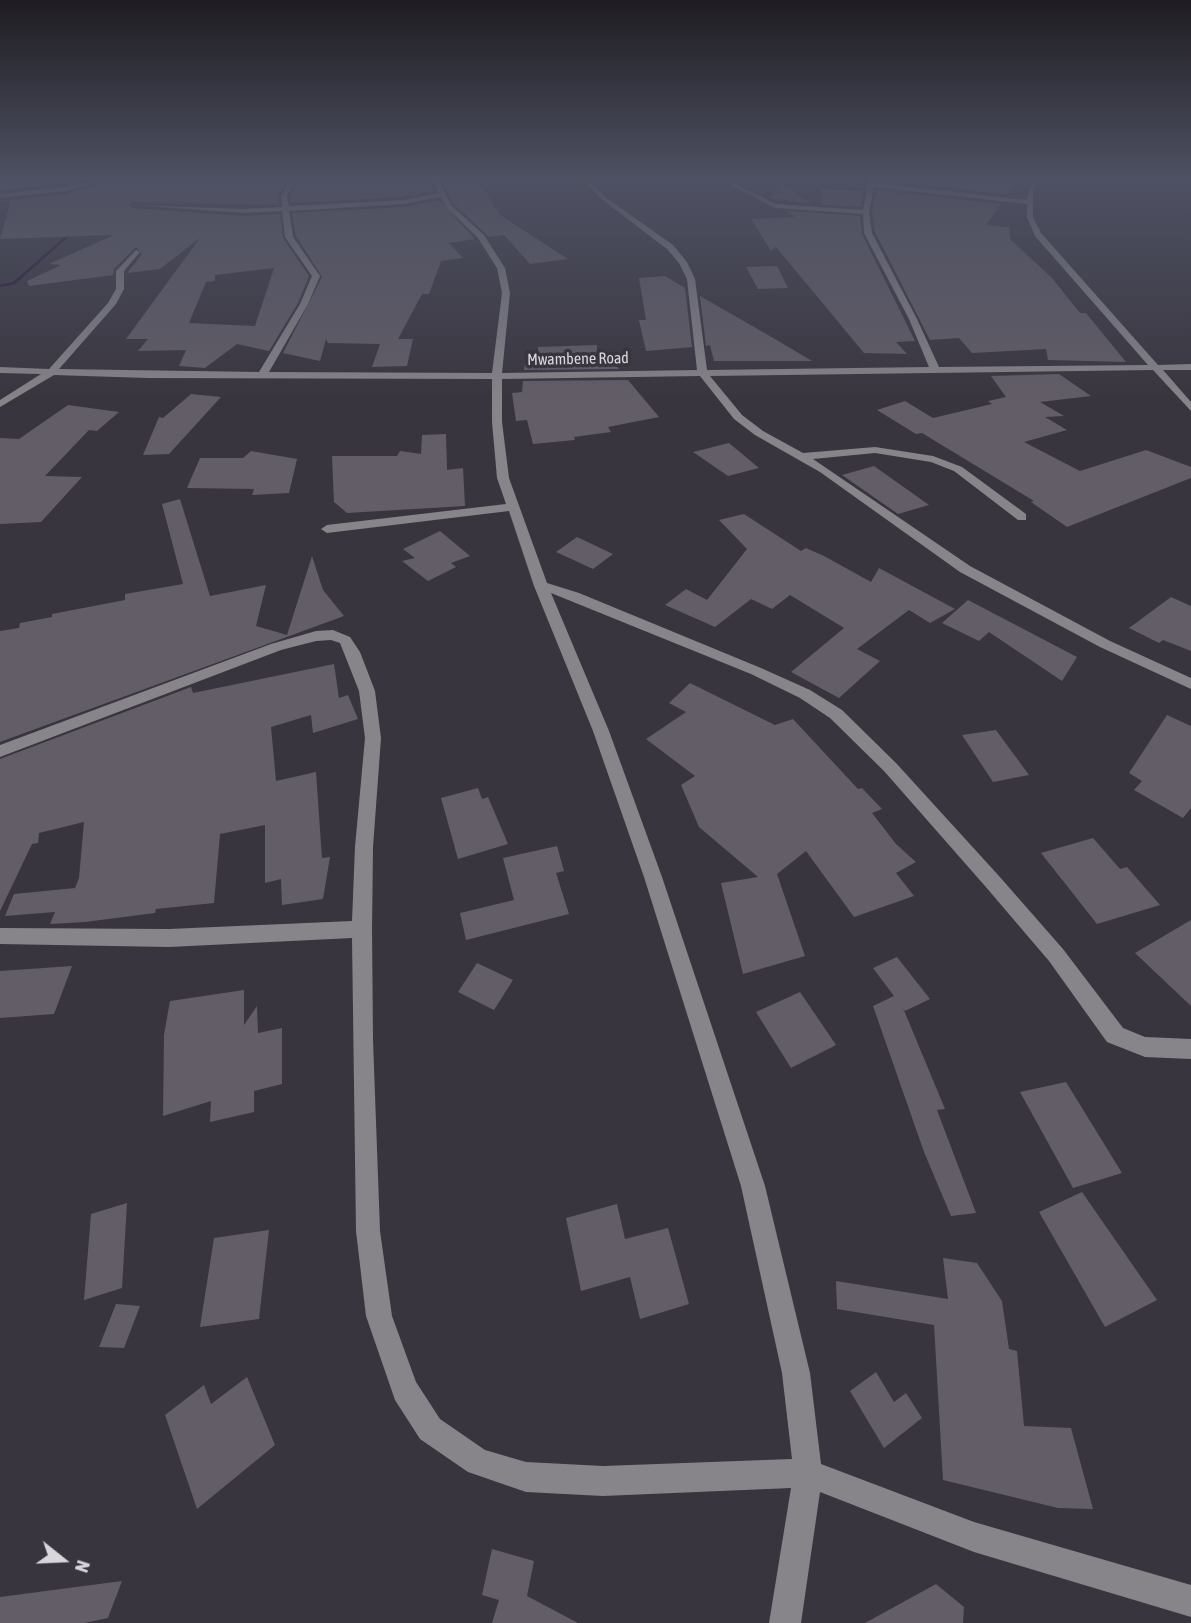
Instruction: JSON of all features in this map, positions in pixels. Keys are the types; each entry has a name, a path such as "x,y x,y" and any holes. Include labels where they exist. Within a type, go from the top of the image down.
{"street":[{"path":"0,404 50,373 112,304 120,289 120,271 134,255"},
{"path":"263,374 304,304 316,276 301,255"},
{"path":"492,255 501,268 506,293 497,376 498,449 503,478 541,586 601,731 653,877 753,1186 796,1373 808,1473 785,1623"},
{"path":"677,255 691,279 702,373 738,416 759,433 824,470 965,569 1105,644 1191,684"},
{"path":"877,255 913,318 934,368"},
{"path":"1057,255 1191,408"},
{"name":"Mwambene Road","path":"0,370 50,373 497,376 934,368 1191,367"},
{"path":"799,457 875,450 933,459 958,469 1022,517"},
{"path":"327,529 512,507"},
{"path":"541,586 574,596 756,671 806,694 836,714 890,767 1056,955 1115,1035 1145,1047 1191,1049"},
{"path":"0,751 276,646 316,636 333,635 345,640 367,691 373,737 364,846 362,929 362,1040 368,1231 379,1317 404,1390 430,1429 478,1462 526,1477 603,1481 808,1473 974,1536 1191,1601"},
{"path":"0,936 169,938 362,929"}],"building":[{"path":"70,255 128,255 114,269 113,275 29,286 27,281 61,265 49,264"},
{"path":"141,255 178,255 160,269 127,273"},
{"path":"188,255 294,255 309,276 298,303 269,351 237,344 205,368 179,366 186,350 138,351 148,339 126,339","holes":["274,268 255,326 189,323 206,282 215,281 215,275"]},
{"path":"308,255 460,255 463,258 441,261 429,294 422,294 398,339 413,339 407,366 372,367 380,344 328,343 326,339 320,361 283,353 322,277"},
{"path":"522,255 561,255 568,259 530,264"},
{"path":"782,255 872,255 915,341 896,342 907,354 864,353"},
{"path":"887,255 1027,255 1052,278 1080,313 1086,313 1126,362 1048,360 1046,349 972,353 959,338 930,340"},
{"path":"777,266 788,288 758,289 746,267"},
{"path":"665,276 685,288 692,347 646,351 639,320 646,320 639,278"},
{"path":"700,296 812,361 714,361 710,345 706,346"},
{"path":"597,345 597,352 606,353 619,369 524,370 525,362 533,362 533,351 538,352 538,347"},
{"path":"1059,374 1091,396 1040,402 1064,416 1045,417 1067,430 1024,442 1080,471 1146,450 1191,467 1191,478 1067,527 1031,502 1034,501 922,433 916,434 877,410 905,401 933,418 992,404 988,401 1006,397 991,376"},
{"path":"628,380 659,417 608,427 611,432 574,437 575,440 533,444 527,420 516,421 512,393 522,392 523,381"},
{"path":"191,394 221,397 169,454 143,455 159,417 163,418"},
{"path":"68,405 119,412 97,431 89,430 45,476 82,477 41,522 0,524 0,438 19,439"},
{"path":"446,434 447,470 463,468 465,506 347,513 334,502 332,456 397,456 400,451 421,454 422,435"},
{"path":"729,443 759,468 728,476 693,452"},
{"path":"251,451 297,459 289,493 252,495 254,489 187,488 200,458 243,458"},
{"path":"874,466 929,505 898,514 842,475"},
{"path":"180,499 210,596 266,585 256,626 287,635 312,556 323,590 344,616 0,742 0,631 19,628 20,623 52,617 52,614 125,600 125,594 183,584 162,504"},
{"path":"744,514 801,551 806,548 871,582 879,568 955,609 930,623 909,610 857,649 880,661 839,698 791,672 844,628 790,595 772,609 751,599 715,627 665,605 686,589 707,600 747,549 719,520"},
{"path":"440,531 470,556 451,563 456,567 428,581 402,561 415,558 403,549"},
{"path":"577,537 613,554 593,569 556,552"},
{"path":"1171,597 1191,606 1191,651 1163,640 1159,643 1129,628"},
{"path":"968,600 1077,657 1062,681 989,632 979,641 942,623"},
{"path":"334,664 339,698 348,695 358,719 313,733 311,715 271,727 276,781 316,772 322,858 330,857 323,899 282,905 281,879 265,883 265,825 220,834 214,903 156,909 155,913 85,922 50,924 55,912 5,916 14,894 75,888 79,878 84,822 39,833 38,843 32,844 0,911 0,759 191,687 193,693"},
{"path":"690,683 775,725 793,719 858,789 862,788 882,809 872,813 896,844 916,862 896,873 914,896 854,917 806,851 777,874 805,956 743,974 721,883 758,877 699,827 681,785 695,776 646,739 686,712 669,703"},
{"path":"1167,715 1191,726 1191,808 1183,818 1134,790 1142,781 1129,773"},
{"path":"996,730 1029,775 993,782 962,735"},
{"path":"478,788 482,799 488,797 508,844 458,859 441,798"},
{"path":"1093,838 1120,869 1127,867 1160,905 1097,924 1041,853"},
{"path":"557,846 564,871 556,873 569,914 466,940 460,913 514,900 503,858"},
{"path":"1191,920 1191,1006 1135,953"},
{"path":"897,957 930,999 905,1011 903,1008 945,1109 937,1110 976,1213 951,1216 924,1152 873,1006 894,996 873,968"},
{"path":"477,963 513,980 494,1010 458,992"},
{"path":"72,966 54,1014 0,1018 0,971"},
{"path":"244,990 244,1025 257,1006 258,1033 282,1028 282,1084 254,1091 254,1112 210,1122 211,1101 163,1116 164,1035 170,1001"},
{"path":"800,992 836,1045 791,1068 756,1012"},
{"path":"1066,1082 1122,1173 1073,1188 1020,1092"},
{"path":"1082,1192 1157,1300 1105,1327 1039,1212"},
{"path":"127,1203 122,1288 84,1300 91,1214"},
{"path":"617,1204 625,1239 668,1228 689,1304 640,1319 630,1277 581,1291 566,1218"},
{"path":"269,1230 259,1319 200,1327 214,1238"},
{"path":"943,1258 977,1263 1002,1301 1009,1349 1017,1351 1024,1426 1071,1428 1093,1509 1058,1508 943,1480 934,1325 837,1309 836,1281 948,1299"},
{"path":"116,1304 140,1306 124,1348 99,1347"},
{"path":"876,1372 894,1402 906,1393 922,1418 884,1448 850,1391"},
{"path":"247,1377 275,1445 197,1509 165,1415 204,1385 211,1404"},
{"path":"492,1549 534,1561 527,1596 578,1623 492,1623 499,1600 482,1595"},
{"path":"122,1581 108,1618 84,1623 0,1623 0,1597"},
{"path":"936,1584 964,1607 963,1623 865,1623"}],"waterway":[{"path":"0,286 14,283 46,255"}]}
